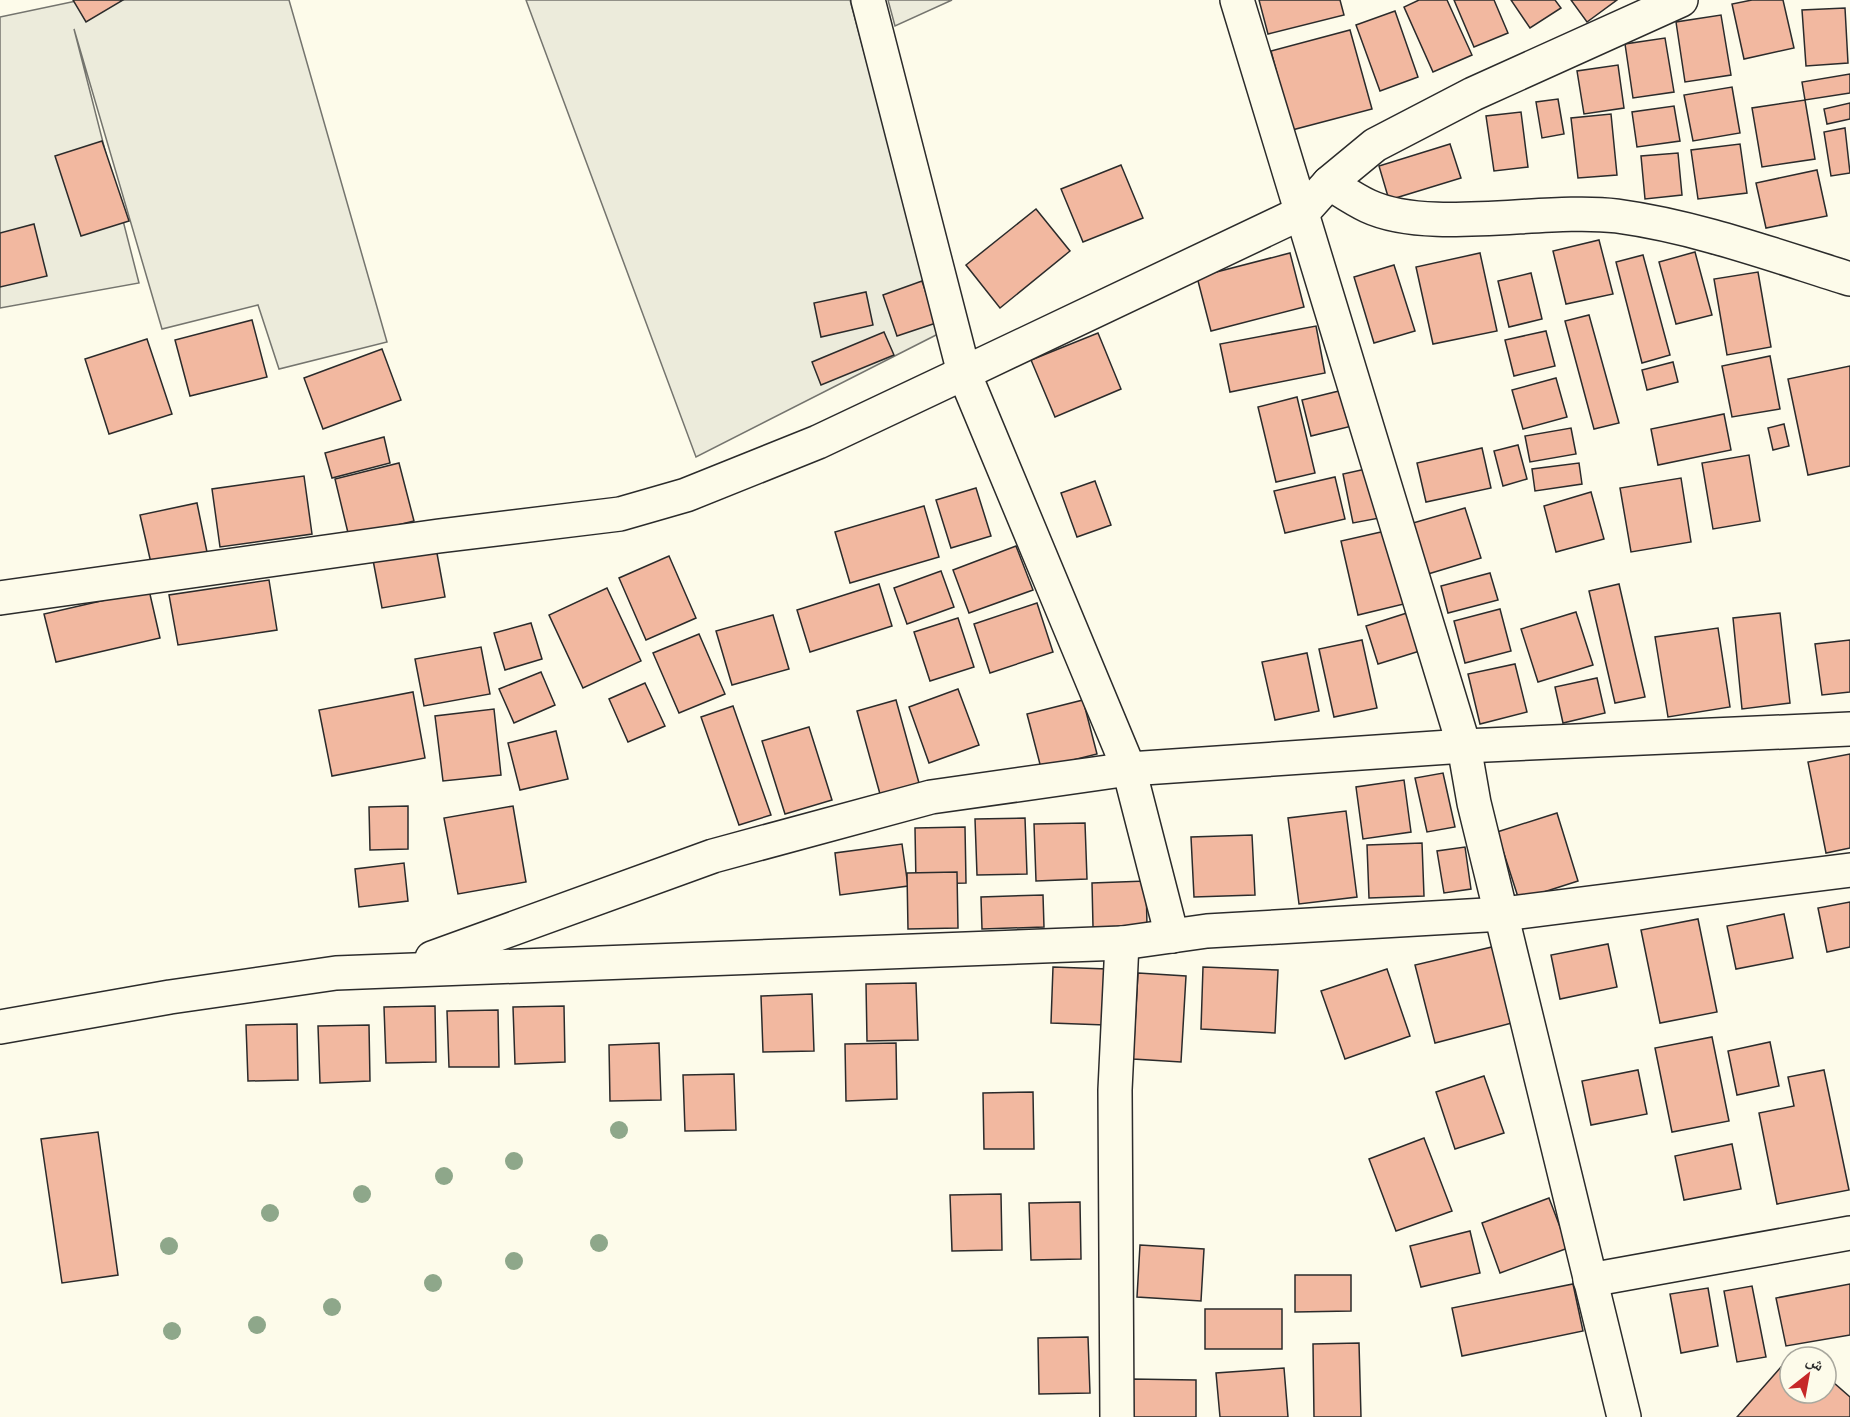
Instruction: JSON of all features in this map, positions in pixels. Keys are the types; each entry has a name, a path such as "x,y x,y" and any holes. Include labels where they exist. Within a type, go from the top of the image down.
{"street":[{"path":"868,0 964,372 1128,769 1172,936"},
{"path":"1237,0 1280,146 1292,173 1464,746 1474,803 1503,914 1624,1417"},
{"path":"0,598 439,536 620,514 686,495 818,442 1303,212 1329,183 1375,145 1473,94 1681,0"},
{"path":"1329,183 1370,207 1397,214 1432,218 1559,213 1617,216 1704,233 1850,279"},
{"path":"403,969 724,852 931,797 1128,769 1464,746 1850,729"},
{"path":"0,1028 170,997 336,973 1122,943 1207,931 1503,914 1850,870"},
{"path":"1117,1417 1115,1090 1122,943"},
{"path":"1590,1280 1850,1233"}],"shaded area":[{"path":"81,0 289,0 387,342 279,369 258,305 162,329 74,29 139,283 0,308 0,17"},
{"path":"526,0 850,0 940,333 696,457"},
{"path":"888,0 952,0 895,26"}],"building":[{"path":"73,0 123,0 86,22"},
{"path":"1259,0 1340,0 1344,15 1268,34"},
{"path":"1419,0 1447,0 1472,55 1433,72 1404,7"},
{"path":"1454,0 1494,0 1508,33 1474,47"},
{"path":"1511,0 1555,0 1561,8 1530,28"},
{"path":"1571,0 1617,0 1587,22"},
{"path":"1752,0 1783,0 1794,48 1744,59 1732,4"},
{"path":"1845,8 1848,63 1806,66 1802,10"},
{"path":"1395,11 1418,77 1380,91 1356,25"},
{"path":"1721,15 1731,75 1685,82 1676,22"},
{"path":"1350,30 1372,109 1292,130 1271,51"},
{"path":"1665,38 1674,92 1633,98 1625,44"},
{"path":"1618,65 1624,108 1584,114 1577,71"},
{"path":"1850,74 1850,93 1805,100 1802,82"},
{"path":"1732,87 1740,133 1693,141 1684,95"},
{"path":"1558,99 1564,134 1542,138 1536,102"},
{"path":"1805,100 1815,159 1762,167 1752,108"},
{"path":"1850,103 1850,119 1827,124 1824,109"},
{"path":"1674,106 1680,141 1637,147 1632,112"},
{"path":"1521,112 1528,167 1494,171 1486,116"},
{"path":"1611,114 1617,175 1578,178 1571,118"},
{"path":"1845,128 1850,173 1831,176 1824,132"},
{"path":"102,141 129,221 81,236 55,156"},
{"path":"1450,144 1461,178 1389,200 1379,166"},
{"path":"1740,144 1747,193 1698,199 1691,150"},
{"path":"1678,153 1682,195 1645,199 1641,156"},
{"path":"1121,165 1143,218 1083,242 1061,189"},
{"path":"1817,170 1827,216 1766,228 1756,183"},
{"path":"1036,209 1070,251 1000,308 966,265"},
{"path":"34,224 47,276 0,287 0,233"},
{"path":"1599,240 1613,294 1566,304 1553,251"},
{"path":"1695,252 1712,315 1676,324 1659,262"},
{"path":"1290,253 1304,307 1211,331 1197,277"},
{"path":"1480,253 1497,331 1433,344 1416,267"},
{"path":"1643,255 1670,355 1642,363 1616,262"},
{"path":"1394,265 1415,331 1374,343 1354,277"},
{"path":"1758,272 1771,347 1727,355 1714,279"},
{"path":"1531,273 1542,319 1509,327 1498,281"},
{"path":"922,281 936,323 897,336 883,295"},
{"path":"866,292 873,325 821,337 814,303"},
{"path":"1589,315 1619,423 1594,429 1565,321"},
{"path":"252,320 267,377 190,396 175,340"},
{"path":"1316,326 1325,373 1230,392 1220,344"},
{"path":"1546,331 1555,366 1514,376 1505,340"},
{"path":"884,332 894,355 821,385 812,362"},
{"path":"1098,333 1121,389 1055,417 1031,360"},
{"path":"147,339 172,414 109,434 85,359"},
{"path":"382,349 401,400 323,429 304,378"},
{"path":"1770,356 1780,409 1732,417 1722,366"},
{"path":"1673,362 1678,382 1647,390 1642,370"},
{"path":"1850,366 1850,466 1808,475 1788,379"},
{"path":"1556,378 1567,417 1523,429 1512,390"},
{"path":"1343,390 1352,426 1311,436 1302,400"},
{"path":"1297,397 1315,473 1276,482 1258,407"},
{"path":"1724,414 1731,450 1658,465 1651,429"},
{"path":"1784,424 1789,446 1773,450 1768,428"},
{"path":"1571,428 1576,454 1530,462 1525,436"},
{"path":"384,437 390,463 332,478 325,453"},
{"path":"1518,445 1527,479 1503,486 1494,451"},
{"path":"1482,448 1491,488 1426,502 1417,463"},
{"path":"1749,455 1760,521 1713,529 1702,463"},
{"path":"399,463 414,521 349,537 335,479"},
{"path":"1579,463 1582,484 1535,491 1532,469"},
{"path":"1375,467 1385,517 1353,523 1343,474"},
{"path":"304,476 312,534 220,547 212,489"},
{"path":"1335,477 1345,519 1285,533 1274,491"},
{"path":"1681,478 1691,542 1631,552 1620,488"},
{"path":"1095,481 1111,525 1077,537 1061,493"},
{"path":"976,488 991,536 951,548 936,500"},
{"path":"1591,492 1604,539 1556,552 1544,506"},
{"path":"197,503 207,552 151,563 140,515"},
{"path":"924,506 939,557 850,583 835,532"},
{"path":"1465,508 1481,558 1428,574 1413,523"},
{"path":"1390,530 1408,603 1358,615 1341,541"},
{"path":"1016,546 1033,590 969,613 953,570"},
{"path":"436,548 445,597 382,608 373,560"},
{"path":"669,556 696,618 646,640 619,578"},
{"path":"941,571 954,607 907,624 894,588"},
{"path":"1490,573 1498,600 1448,613 1441,586"},
{"path":"269,580 277,630 178,645 169,595"},
{"path":"879,584 892,626 810,652 797,610"},
{"path":"1619,584 1645,697 1615,703 1589,591"},
{"path":"607,588 641,661 583,688 549,615"},
{"path":"149,590 160,638 56,662 44,614"},
{"path":"1037,603 1053,652 990,673 974,624"},
{"path":"1500,609 1511,651 1465,663 1454,621"},
{"path":"1410,612 1423,650 1378,664 1366,626"},
{"path":"1576,612 1593,665 1538,682 1521,629"},
{"path":"1780,613 1790,703 1742,709 1733,618"},
{"path":"773,615 789,669 732,685 716,631"},
{"path":"958,618 974,667 930,681 914,632"},
{"path":"531,623 542,659 505,670 494,633"},
{"path":"1718,628 1730,707 1668,717 1655,637"},
{"path":"699,634 725,694 679,713 653,653"},
{"path":"1362,640 1377,708 1334,717 1319,649"},
{"path":"1850,640 1850,692 1822,695 1815,644"},
{"path":"481,647 490,694 424,706 415,659"},
{"path":"1307,653 1319,711 1275,720 1262,662"},
{"path":"1515,664 1527,712 1480,724 1468,674"},
{"path":"541,672 555,705 514,723 499,689"},
{"path":"1597,678 1605,713 1563,723 1555,687"},
{"path":"645,683 665,726 628,742 609,699"},
{"path":"958,689 979,745 929,763 909,707"},
{"path":"413,692 425,758 332,776 319,710"},
{"path":"896,700 919,783 880,794 857,711"},
{"path":"1083,700 1097,754 1041,768 1027,714"},
{"path":"733,706 771,815 739,825 701,717"},
{"path":"494,709 501,775 443,781 435,716"},
{"path":"809,727 832,800 785,814 762,741"},
{"path":"556,731 568,779 520,790 508,743"},
{"path":"1850,754 1850,848 1826,853 1808,762"},
{"path":"1443,773 1455,827 1427,832 1415,778"},
{"path":"1404,780 1411,832 1363,839 1356,787"},
{"path":"408,806 408,849 370,850 369,807"},
{"path":"513,806 526,882 458,894 444,818"},
{"path":"1346,811 1357,897 1299,904 1288,818"},
{"path":"1557,813 1578,881 1519,900 1497,832"},
{"path":"1025,818 1027,874 977,875 975,819"},
{"path":"1085,823 1087,879 1036,881 1034,824"},
{"path":"965,827 966,883 916,884 915,828"},
{"path":"1252,835 1255,895 1194,897 1191,837"},
{"path":"1422,843 1424,896 1369,898 1367,845"},
{"path":"902,844 908,886 840,895 835,853"},
{"path":"1465,847 1471,889 1444,893 1437,851"},
{"path":"404,863 408,901 359,907 355,869"},
{"path":"957,872 958,928 908,929 907,873"},
{"path":"1146,881 1147,926 1093,927 1092,883"},
{"path":"1043,895 1044,927 982,929 981,897"},
{"path":"1850,902 1850,947 1827,952 1818,908"},
{"path":"1784,914 1793,958 1736,969 1727,926"},
{"path":"1698,919 1717,1012 1660,1023 1641,930"},
{"path":"1608,944 1617,987 1560,999 1551,955"},
{"path":"1492,947 1512,1023 1435,1043 1415,965"},
{"path":"1053,967 1107,969 1105,1025 1051,1023"},
{"path":"1203,967 1278,970 1275,1033 1201,1029"},
{"path":"1387,969 1410,1036 1345,1059 1321,991"},
{"path":"1138,973 1186,976 1181,1062 1133,1059"},
{"path":"916,983 918,1040 867,1041 866,984"},
{"path":"812,994 814,1051 763,1052 761,996"},
{"path":"435,1006 436,1062 386,1063 384,1007"},
{"path":"564,1006 565,1062 515,1064 513,1007"},
{"path":"498,1010 499,1067 449,1067 447,1011"},
{"path":"297,1024 298,1080 248,1081 246,1025"},
{"path":"369,1025 370,1081 320,1083 318,1026"},
{"path":"1712,1037 1729,1121 1672,1132 1655,1048"},
{"path":"1770,1042 1779,1086 1737,1095 1728,1051"},
{"path":"659,1043 661,1100 610,1101 609,1045"},
{"path":"896,1043 897,1099 846,1101 845,1044"},
{"path":"1638,1070 1647,1114 1591,1125 1582,1081"},
{"path":"1824,1070 1849,1190 1777,1204 1759,1113 1794,1106 1788,1077"},
{"path":"734,1074 736,1130 685,1131 683,1075"},
{"path":"1484,1076 1504,1133 1455,1149 1436,1092"},
{"path":"1033,1092 1034,1149 984,1149 983,1093"},
{"path":"98,1132 118,1275 62,1283 41,1139"},
{"path":"1424,1138 1452,1211 1396,1231 1369,1159"},
{"path":"1732,1144 1741,1189 1684,1200 1675,1156"},
{"path":"1001,1194 1002,1250 952,1251 950,1195"},
{"path":"1549,1198 1568,1248 1500,1273 1482,1223"},
{"path":"1080,1202 1081,1259 1031,1260 1029,1203"},
{"path":"1470,1231 1480,1273 1421,1287 1410,1246"},
{"path":"1140,1245 1204,1249 1201,1301 1137,1297"},
{"path":"1295,1275 1351,1275 1351,1311 1295,1312"},
{"path":"1573,1284 1583,1331 1462,1356 1452,1308"},
{"path":"1850,1284 1850,1335 1786,1345 1776,1298"},
{"path":"1752,1286 1766,1357 1737,1362 1724,1291"},
{"path":"1708,1288 1718,1346 1681,1353 1670,1294"},
{"path":"1205,1309 1282,1309 1282,1349 1205,1349"},
{"path":"1088,1337 1090,1393 1039,1394 1038,1338"},
{"path":"1359,1343 1361,1417 1314,1417 1313,1344"},
{"path":"1284,1368 1288,1417 1220,1417 1216,1373"},
{"path":"1778,1370 1778,1405 1838,1405 1838,1386 1850,1397 1850,1417 1737,1417"},
{"path":"1131,1379 1196,1380 1196,1417 1131,1417"}]}
